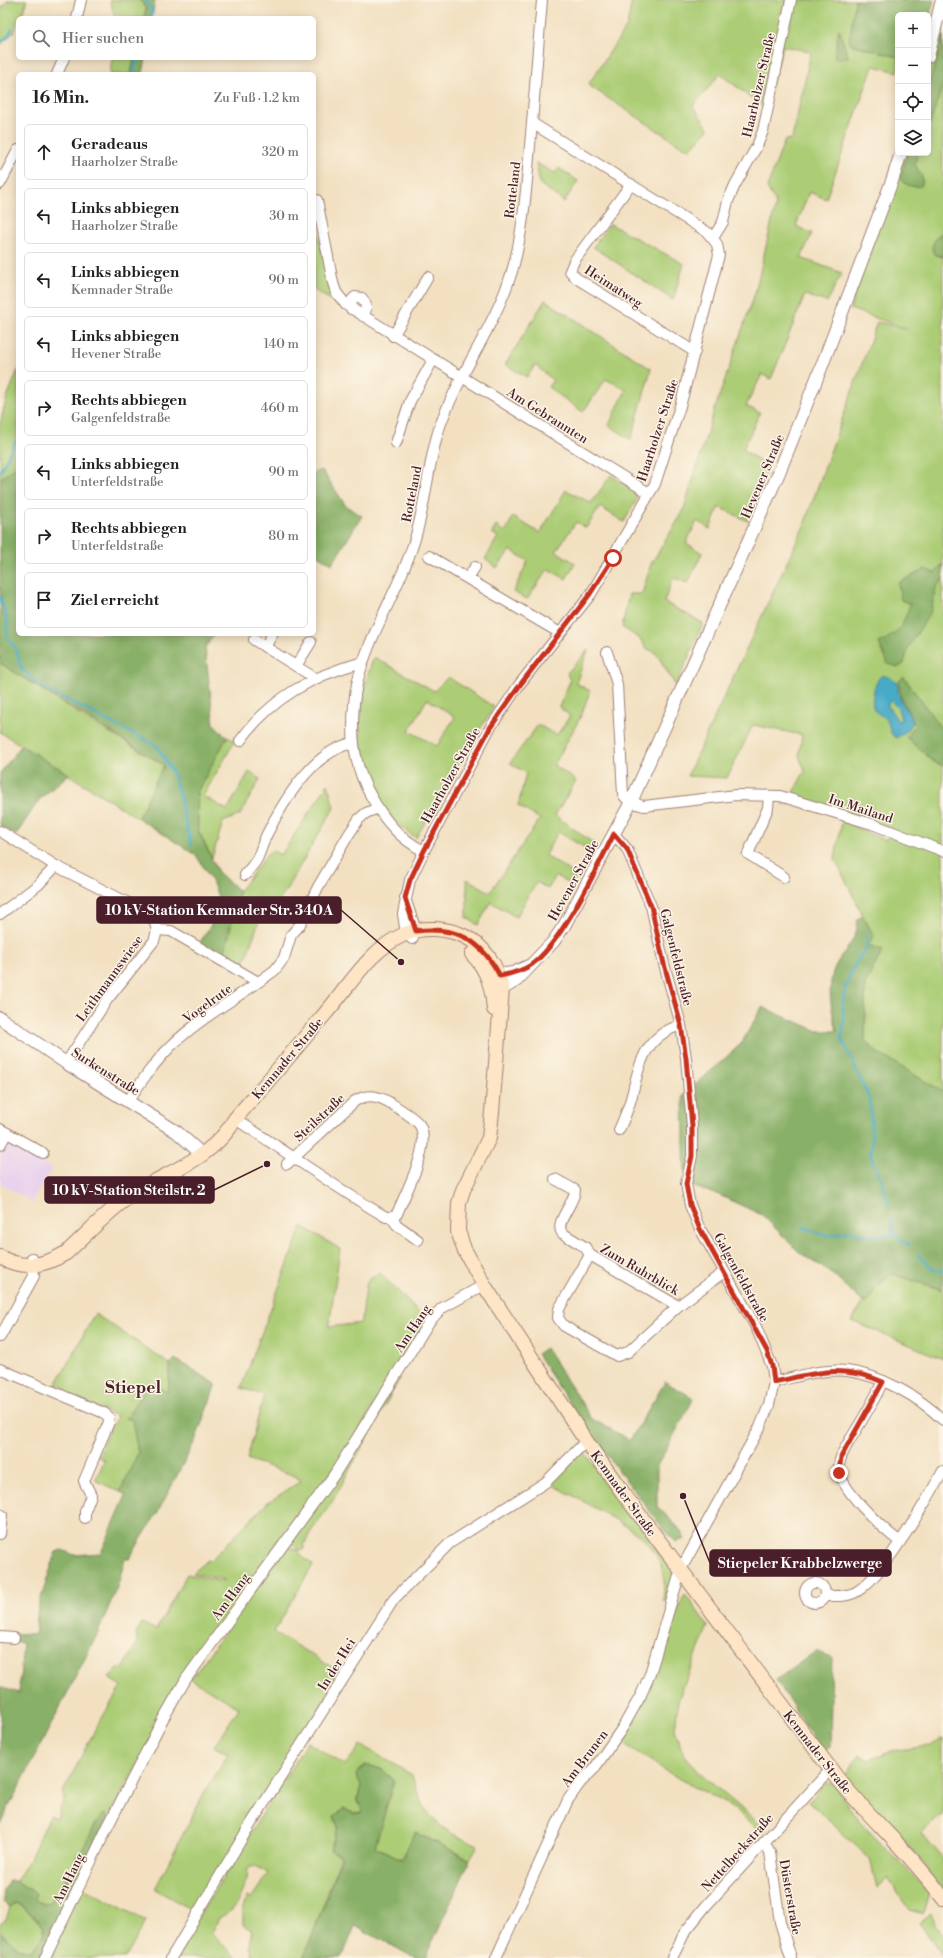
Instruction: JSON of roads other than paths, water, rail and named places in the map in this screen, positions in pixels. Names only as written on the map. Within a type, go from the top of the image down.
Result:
[{"type":"main road","name":"Kemnader Straße","points":[[0,1257],[17,1265],[51,1261],[66,1253],[112,1206],[180,1169],[198,1152],[222,1136],[338,997],[381,958],[402,944],[412,935],[430,938],[451,936],[478,959],[488,974],[497,983],[500,1026],[497,1033],[494,1090],[489,1138],[463,1190],[458,1211],[460,1238],[484,1285],[586,1441],[681,1569],[831,1769],[861,1806],[921,1869],[943,1898]]},
{"type":"main road","name":"Kemnader Straße","points":[[0,1252],[33,1262]]},
{"type":"street","points":[[77,16],[81,0]]},
{"type":"street","points":[[542,0],[532,123],[631,184],[714,238]]},
{"type":"street","name":"Haarholzer Straße","points":[[412,935],[405,898],[410,880],[490,728],[520,685],[590,594],[655,484],[695,352],[718,262],[719,250],[714,238],[723,222],[728,201],[735,185],[757,146],[763,131],[791,0]]},
{"type":"street","points":[[930,48],[942,0]]},
{"type":"street","points":[[58,72],[63,60]]},
{"type":"street","name":"Rotteland","points":[[424,851],[402,838],[389,825],[378,808],[362,777],[353,743],[353,705],[363,662],[413,545],[420,520],[432,456],[439,429],[462,377],[499,305],[517,254],[532,123]]},
{"type":"street","points":[[0,184],[16,154]]},
{"type":"street","name":"Hevener Straße","points":[[497,983],[517,980],[553,942],[564,926],[631,802],[784,461],[824,361],[900,156]]},
{"type":"street","name":"Heimatweg","points":[[631,184],[574,261],[570,270],[576,278],[695,352]]},
{"type":"street","name":"Am Gebrannten","points":[[317,200],[333,283],[336,292],[346,305],[393,336],[649,493]]},
{"type":"street","points":[[393,336],[428,277]]},
{"type":"street","points":[[351,309],[352,300],[355,297],[362,298],[366,304],[363,316]]},
{"type":"street","points":[[396,443],[410,401],[433,360]]},
{"type":"street","points":[[429,556],[560,633]]},
{"type":"street","points":[[468,578],[475,567]]},
{"type":"street","points":[[265,647],[271,636]]},
{"type":"street","points":[[254,640],[315,678]]},
{"type":"street","points":[[296,666],[311,642]]},
{"type":"street","points":[[607,652],[616,684],[623,794],[625,798],[631,802]]},
{"type":"street","points":[[240,741],[254,724],[280,699],[315,678],[337,669],[363,662]]},
{"type":"street","points":[[245,875],[257,859],[266,835],[300,781],[333,750],[342,745],[353,743]]},
{"type":"street","name":"Im Mailand","points":[[631,802],[644,806],[730,796],[780,796],[838,813],[943,851]]},
{"type":"street","points":[[769,796],[768,808],[748,854],[784,877]]},
{"type":"street","name":"Vogelrute","points":[[128,1101],[154,1064],[172,1045],[197,1024],[275,970],[284,958],[291,935],[299,926],[318,887],[349,834],[366,813],[378,808]]},
{"type":"street","name":"Leithmannswiese","points":[[0,831],[56,866],[146,912],[155,923],[157,930],[154,941],[107,1000],[66,1063]]},
{"type":"street","name":"Galgenfeldstraße","points":[[614,834],[627,849],[651,906],[664,964],[681,1025],[686,1058],[692,1126],[692,1156],[686,1184],[688,1196],[699,1227],[767,1351],[772,1366],[774,1382],[769,1405],[760,1427],[722,1498],[709,1516],[681,1569]]},
{"type":"street","points":[[0,914],[38,885],[56,866]]},
{"type":"street","points":[[157,930],[171,931],[258,982]]},
{"type":"street","name":"Surkenstraße","points":[[0,1018],[66,1063],[177,1132],[198,1152]]},
{"type":"street","name":"Galgenfeldstraße","points":[[619,1130],[628,1109],[637,1074],[645,1053],[660,1033],[681,1025]]},
{"type":"street","name":"Steilstraße","points":[[235,1119],[291,1160],[386,1217],[391,1217],[397,1214],[423,1146],[423,1133],[420,1126],[413,1118],[391,1104],[378,1096],[363,1096],[355,1101],[304,1150],[291,1160]]},
{"type":"street","points":[[0,1145],[4,1131],[43,1153]]},
{"type":"street","name":"Zum Ruhrblick","points":[[555,1179],[575,1190],[573,1199],[560,1223],[560,1230],[565,1235],[585,1247],[590,1255],[678,1306]]},
{"type":"street","name":"Steilstraße","points":[[391,1217],[397,1225],[418,1240]]},
{"type":"street","name":"Zum Ruhrblick","points":[[590,1255],[558,1314],[559,1321],[564,1326],[617,1356],[622,1355],[678,1306],[724,1272]]},
{"type":"street","points":[[0,1337],[34,1276],[33,1262]]},
{"type":"street","name":"Am Hang","points":[[45,1958],[109,1824],[163,1719],[186,1678],[334,1475],[429,1322],[442,1308],[484,1285]]},
{"type":"street","points":[[0,1369],[104,1413],[109,1417],[84,1481],[92,1495],[84,1512],[85,1518]]},
{"type":"street","points":[[774,1382],[819,1372],[846,1371],[868,1375],[906,1394],[934,1412],[943,1420]]},
{"type":"street","points":[[883,1382],[841,1457],[839,1467],[842,1480],[846,1486],[888,1533],[899,1541]]},
{"type":"street","name":"In der Hei","points":[[171,1958],[247,1830],[394,1599],[450,1543],[546,1482],[586,1441]]},
{"type":"street","points":[[826,1596],[846,1595],[855,1592],[866,1584],[899,1541],[925,1503],[943,1471]]},
{"type":"street","points":[[0,1514],[2,1515],[0,1534]]},
{"type":"street","name":"Am Brunen","points":[[496,1958],[568,1800],[580,1783],[594,1769],[642,1695],[650,1674],[681,1569]]},
{"type":"street","points":[[0,1637],[14,1638]]},
{"type":"street","name":"Nettelbeckstraße","points":[[672,1958],[690,1925],[831,1769]]},
{"type":"street","name":"Düsterstraße","points":[[764,1842],[770,1852],[780,1922],[791,1958]]},
{"type":"water","points":[[882,675],[891,678],[898,684],[900,699],[913,722],[908,730],[896,738],[891,733],[886,719],[875,711],[873,707],[875,686]],"holes":[[[891,701],[898,708],[901,720],[898,721],[888,706],[888,703]]]},
{"type":"waterway","points":[[146,1],[153,12],[151,16]]},
{"type":"waterway","points":[[0,43],[8,36],[12,29]]},
{"type":"waterway","points":[[134,72],[134,67],[137,60]]},
{"type":"waterway","points":[[0,472],[16,441]]},
{"type":"waterway","points":[[0,597],[7,619],[7,635],[9,640],[16,649],[21,668],[36,684],[157,746],[174,775],[191,844]]},
{"type":"waterway","points":[[866,935],[868,945],[851,973],[844,996],[844,1025],[841,1037],[870,1100],[872,1138],[871,1157],[884,1186],[888,1204]]},
{"type":"waterway","points":[[891,1219],[895,1235]]},
{"type":"waterway","points":[[801,1226],[826,1236],[850,1231],[864,1235],[895,1235]]},
{"type":"waterway","points":[[895,1235],[909,1245]]},
{"type":"waterway","points":[[918,1255],[930,1266],[939,1271],[943,1270]]},
{"type":"place","name":"10 kV-Station Kemnader Str. 340A","points":[[401,962]]},
{"type":"place","name":"10 kV-Station Steilstr. 2","points":[[267,1164]]},
{"type":"place","name":"Stiepeler Krabbelzwerge","points":[[683,1496]]},
{"type":"district","name":"Stiepel","points":[[133,1387]]}]
